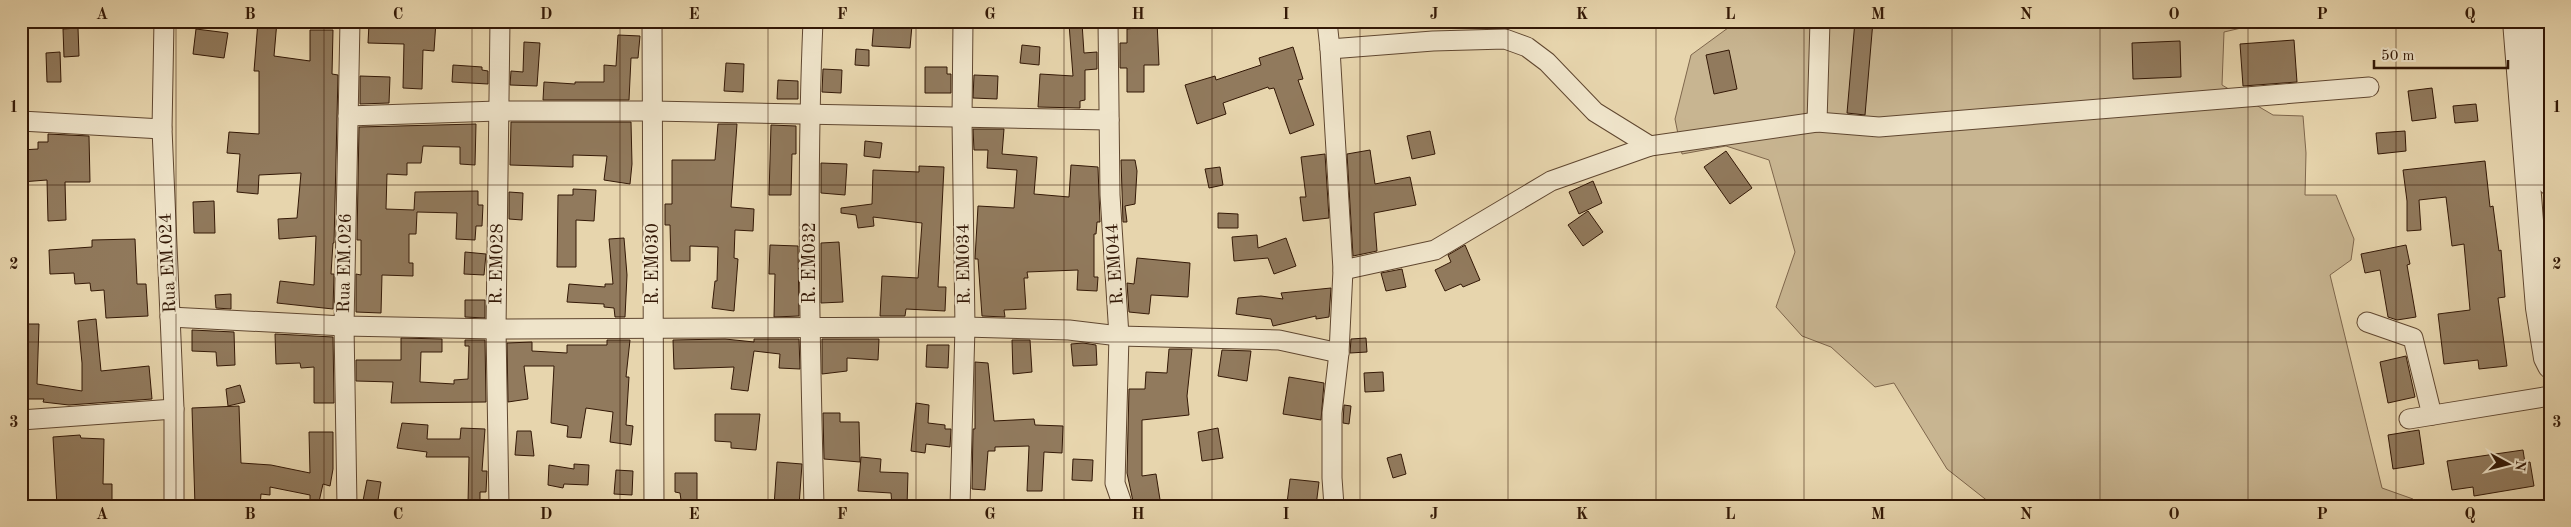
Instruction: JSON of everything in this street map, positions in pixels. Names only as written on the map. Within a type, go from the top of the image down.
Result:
[{"type":"street","name":"Rua EM.024","points":[[164,21],[162,129],[174,409],[174,506]]},
{"type":"street","name":"Rua EM.026","points":[[346,506],[344,326],[350,21]]},
{"type":"street","name":"R. EM028","points":[[499,506],[496,329],[500,21]]},
{"type":"street","name":"R. EM030","points":[[652,21],[654,506]]},
{"type":"street","name":"R. EM032","points":[[813,21],[809,113],[810,327],[814,506]]},
{"type":"street","name":"R. EM034","points":[[960,506],[964,328],[962,119],[964,21]]},
{"type":"street","name":"R. EM044","points":[[1108,21],[1110,195],[1119,336],[1115,483],[1123,506]]},
{"type":"street","points":[[1327,21],[1343,270],[1339,353],[1332,413],[1334,506]]},
{"type":"street","points":[[1817,122],[1820,21]]},
{"type":"street","points":[[2515,21],[2538,308],[2550,366]]},
{"type":"street","points":[[2535,21],[2550,183]]},
{"type":"street","points":[[1330,49],[1433,41],[1505,39],[1527,47],[1547,62],[1594,112],[1650,146]]},
{"type":"street","points":[[1343,270],[1435,250],[1551,181],[1650,146],[1817,122],[1879,127],[2369,87]]},
{"type":"street","points":[[348,116],[498,111],[652,111],[809,113],[962,119],[1109,120]]},
{"type":"street","points":[[21,121],[162,129]]},
{"type":"street","points":[[170,317],[344,326],[496,329],[810,327],[1069,330],[1119,336],[1279,340],[1339,353]]},
{"type":"street","points":[[2367,322],[2413,338],[2432,415]]},
{"type":"street","points":[[2409,418],[2550,396]]},
{"type":"street","points":[[21,420],[174,409]]},
{"type":"shaded area","points":[[1731,21],[2271,21],[2224,32],[2222,85],[2273,115],[2303,116],[2306,153],[2305,195],[2336,195],[2354,239],[2351,260],[2330,275],[2382,488],[2413,499],[2413,506],[1994,506],[1947,469],[1894,383],[1875,387],[1831,347],[1802,336],[1776,307],[1795,252],[1769,160],[1726,146],[1682,154],[1675,119],[1691,55],[1732,25]]},
{"type":"building","points":[[258,21],[277,21],[274,56],[310,61],[310,30],[333,30],[332,74],[338,75],[334,243],[331,274],[334,274],[333,309],[277,303],[280,281],[314,285],[316,236],[279,239],[278,219],[297,218],[301,173],[259,175],[258,194],[237,192],[240,154],[227,153],[229,132],[259,134],[259,71],[254,71]]},
{"type":"building","points":[[418,21],[436,21],[434,51],[423,50],[422,89],[403,88],[404,44],[368,43],[369,24],[418,26]]},
{"type":"building","points":[[874,21],[912,25],[910,48],[872,46]]},
{"type":"building","points":[[1136,21],[1157,21],[1159,65],[1144,65],[1144,92],[1127,92],[1127,68],[1120,68],[1120,43],[1127,43],[1127,29],[1136,28]]},
{"type":"building","points":[[1855,21],[1873,21],[1865,115],[1847,113]]},
{"type":"building","points":[[1082,23],[1084,53],[1097,52],[1097,69],[1085,70],[1085,100],[1080,101],[1080,108],[1038,107],[1040,74],[1073,76],[1069,24]]},
{"type":"building","points":[[78,28],[79,56],[64,57],[63,29]]},
{"type":"building","points":[[196,29],[228,33],[224,58],[193,54]]},
{"type":"building","points":[[618,35],[640,36],[638,58],[631,58],[629,100],[543,100],[544,82],[575,84],[575,82],[604,82],[604,65],[616,66]]},
{"type":"building","points":[[2294,40],[2297,82],[2243,86],[2240,44]]},
{"type":"building","points":[[2180,41],[2181,77],[2133,79],[2132,43]]},
{"type":"building","points":[[524,42],[540,43],[537,86],[510,85],[511,71],[523,72]]},
{"type":"building","points":[[1022,45],[1040,47],[1039,65],[1020,63]]},
{"type":"building","points":[[1293,47],[1303,79],[1298,80],[1314,125],[1290,134],[1274,88],[1269,89],[1268,87],[1223,103],[1226,114],[1197,124],[1185,85],[1215,76],[1216,80],[1261,65],[1259,58]]},
{"type":"building","points":[[856,49],[869,50],[869,66],[855,65]]},
{"type":"building","points":[[1729,50],[1737,89],[1714,94],[1706,55]]},
{"type":"building","points":[[60,52],[61,82],[47,82],[46,53]]},
{"type":"building","points":[[726,63],[744,64],[743,92],[724,91]]},
{"type":"building","points":[[453,65],[482,67],[482,70],[488,71],[488,84],[452,82]]},
{"type":"building","points":[[925,67],[947,67],[947,74],[951,74],[951,93],[925,93]]},
{"type":"building","points":[[823,69],[842,70],[841,93],[822,92]]},
{"type":"building","points":[[974,75],[998,76],[997,99],[973,98]]},
{"type":"building","points":[[360,76],[390,77],[389,103],[360,104]]},
{"type":"building","points":[[778,80],[798,81],[798,99],[777,99]]},
{"type":"building","points":[[2432,88],[2436,118],[2412,121],[2408,91]]},
{"type":"building","points":[[2476,104],[2478,121],[2455,123],[2453,106]]},
{"type":"building","points":[[511,122],[631,122],[632,164],[630,184],[604,180],[607,156],[573,155],[573,167],[510,165]]},
{"type":"building","points":[[476,124],[475,165],[460,164],[460,147],[423,146],[421,163],[407,163],[407,175],[387,174],[386,209],[414,210],[415,192],[478,191],[478,205],[483,205],[482,226],[476,226],[475,240],[456,239],[457,213],[417,212],[416,234],[409,234],[409,263],[413,263],[413,276],[382,275],[381,313],[356,312],[356,274],[361,275],[361,240],[357,240],[359,127]]},
{"type":"building","points":[[718,124],[737,124],[731,207],[754,209],[753,231],[735,230],[734,258],[738,259],[734,311],[712,308],[715,281],[717,281],[718,247],[690,246],[690,261],[671,261],[670,225],[665,225],[665,204],[672,204],[672,160],[715,160]]},
{"type":"building","points":[[771,125],[796,126],[796,154],[792,154],[791,195],[769,195]]},
{"type":"building","points":[[973,129],[1004,129],[1002,154],[1037,157],[1034,194],[1069,197],[1071,165],[1098,167],[1100,222],[1097,222],[1096,234],[1094,234],[1094,277],[1098,277],[1097,291],[1077,290],[1078,270],[1027,272],[1028,278],[1024,278],[1026,309],[1004,310],[1005,317],[982,316],[978,259],[975,259],[978,206],[1014,208],[1017,170],[987,168],[988,150],[974,150]]},
{"type":"building","points":[[1430,131],[1435,154],[1412,159],[1407,136]]},
{"type":"building","points":[[2405,131],[2406,151],[2378,154],[2376,133]]},
{"type":"building","points":[[48,134],[89,136],[90,182],[65,182],[66,220],[48,221],[47,180],[21,182],[21,150],[38,149],[38,142],[48,142]]},
{"type":"building","points":[[865,141],[882,143],[880,158],[864,156]]},
{"type":"building","points":[[1370,150],[1375,184],[1410,177],[1416,205],[1374,213],[1377,251],[1353,256],[1347,154]]},
{"type":"building","points":[[1726,151],[1752,188],[1730,204],[1704,167]]},
{"type":"building","points":[[1325,154],[1329,218],[1303,221],[1300,197],[1306,197],[1301,157]]},
{"type":"building","points":[[1121,160],[1135,160],[1137,171],[1135,204],[1125,206],[1127,222],[1123,222]]},
{"type":"building","points":[[2485,161],[2490,207],[2493,206],[2499,251],[2501,250],[2505,297],[2498,298],[2507,366],[2479,369],[2478,360],[2444,364],[2438,314],[2470,310],[2464,244],[2452,246],[2446,197],[2419,200],[2421,230],[2407,231],[2407,201],[2403,170]]},
{"type":"building","points":[[821,163],[847,164],[845,195],[821,193]]},
{"type":"building","points":[[919,166],[944,167],[938,287],[946,287],[945,311],[906,309],[905,316],[880,316],[882,276],[918,278],[922,223],[873,217],[874,226],[858,228],[856,215],[841,213],[841,208],[872,204],[873,170],[919,172]]},
{"type":"building","points":[[1220,167],[1223,185],[1209,188],[1205,169]]},
{"type":"building","points":[[1593,181],[1602,203],[1579,214],[1569,192]]},
{"type":"building","points":[[573,189],[596,190],[594,221],[576,220],[576,267],[557,267],[558,195],[573,195]]},
{"type":"building","points":[[509,192],[523,193],[522,220],[509,219]]},
{"type":"building","points":[[214,201],[215,233],[194,233],[193,202]]},
{"type":"building","points":[[1588,211],[1603,232],[1583,246],[1568,225]]},
{"type":"building","points":[[1218,213],[1238,214],[1238,228],[1218,228]]},
{"type":"building","points":[[1257,235],[1258,248],[1286,238],[1296,266],[1274,274],[1268,258],[1234,261],[1232,237]]},
{"type":"building","points":[[624,238],[627,275],[625,317],[615,317],[614,308],[604,307],[604,304],[567,302],[569,284],[605,287],[605,284],[613,284],[609,239]]},
{"type":"building","points":[[135,239],[137,284],[146,284],[148,316],[106,318],[104,290],[91,291],[90,283],[75,284],[74,273],[50,274],[49,250],[92,247],[92,240]]},
{"type":"building","points":[[839,242],[843,302],[821,303],[821,243]]},
{"type":"building","points":[[770,245],[798,246],[799,316],[774,317],[775,274],[769,274]]},
{"type":"building","points":[[1465,245],[1480,280],[1463,287],[1461,284],[1445,291],[1435,270],[1451,262],[1448,255]]},
{"type":"building","points":[[2406,245],[2410,264],[2407,265],[2416,317],[2397,320],[2388,317],[2380,270],[2365,273],[2361,254]]},
{"type":"building","points":[[465,252],[486,254],[484,275],[464,274]]},
{"type":"building","points":[[1137,258],[1190,263],[1188,297],[1151,295],[1149,314],[1129,312],[1127,283],[1134,284]]},
{"type":"building","points":[[1402,269],[1406,287],[1386,291],[1381,273]]},
{"type":"building","points":[[1331,288],[1329,317],[1316,319],[1316,316],[1273,326],[1271,319],[1236,314],[1238,298],[1261,296],[1283,299],[1281,293]]},
{"type":"building","points":[[231,294],[231,309],[216,308],[215,295]]},
{"type":"building","points":[[465,300],[485,300],[485,318],[465,317]]},
{"type":"building","points":[[96,319],[101,371],[149,366],[152,399],[69,405],[43,402],[44,399],[21,399],[23,324],[39,324],[37,384],[82,391],[82,363],[78,321]]},
{"type":"building","points":[[192,330],[234,332],[235,365],[217,366],[216,352],[192,351]]},
{"type":"building","points":[[275,334],[333,337],[334,403],[314,403],[314,367],[301,368],[300,363],[276,364]]},
{"type":"building","points":[[401,338],[442,339],[442,352],[421,352],[420,382],[454,384],[454,380],[468,379],[469,346],[465,346],[465,340],[485,340],[486,402],[391,403],[393,382],[356,381],[356,360],[401,360]]},
{"type":"building","points":[[1366,338],[1367,352],[1350,353],[1351,339]]},
{"type":"building","points":[[725,339],[754,342],[754,339],[799,339],[800,369],[779,368],[780,354],[754,351],[748,391],[731,389],[734,367],[674,369],[673,340]]},
{"type":"building","points":[[822,339],[879,339],[878,360],[847,358],[847,371],[822,374]]},
{"type":"building","points":[[607,340],[630,340],[626,377],[629,377],[626,425],[633,426],[631,445],[610,442],[613,412],[586,408],[581,438],[567,437],[568,426],[551,423],[554,366],[524,366],[528,399],[508,402],[507,343],[532,342],[532,351],[567,353],[567,345],[607,345]]},
{"type":"building","points":[[1012,340],[1030,340],[1032,372],[1013,374]]},
{"type":"building","points":[[1071,344],[1096,345],[1097,365],[1073,366]]},
{"type":"building","points":[[927,345],[949,345],[948,368],[926,367]]},
{"type":"building","points":[[1169,349],[1192,349],[1187,396],[1189,415],[1142,420],[1142,476],[1156,474],[1161,506],[1134,506],[1127,473],[1129,389],[1145,389],[1146,372],[1167,373]]},
{"type":"building","points":[[1222,350],[1251,351],[1247,381],[1218,376]]},
{"type":"building","points":[[2406,356],[2415,397],[2388,403],[2380,362]]},
{"type":"building","points":[[975,362],[988,363],[994,421],[1034,419],[1035,425],[1063,426],[1062,453],[1044,452],[1042,491],[1027,491],[1029,446],[995,447],[995,451],[988,451],[985,490],[972,489],[973,429],[975,429]]},
{"type":"building","points":[[1383,372],[1384,391],[1365,392],[1364,373]]},
{"type":"building","points":[[1289,377],[1324,383],[1321,420],[1283,414]]},
{"type":"building","points":[[240,385],[245,402],[228,406],[226,389]]},
{"type":"building","points":[[916,403],[929,405],[928,423],[945,425],[945,429],[951,429],[950,447],[926,444],[925,453],[911,451]]},
{"type":"building","points":[[1344,405],[1351,406],[1349,424],[1343,423]]},
{"type":"building","points":[[239,406],[241,463],[271,465],[310,473],[309,432],[333,432],[333,469],[330,486],[323,484],[318,506],[310,506],[310,495],[270,487],[270,495],[261,494],[260,506],[195,506],[192,408]]},
{"type":"building","points":[[823,413],[840,413],[840,422],[859,422],[860,462],[824,459]]},
{"type":"building","points":[[715,414],[760,414],[756,450],[731,448],[731,442],[715,441]]},
{"type":"building","points":[[402,423],[428,425],[427,439],[460,439],[461,428],[485,429],[482,471],[487,471],[486,492],[480,492],[480,504],[468,503],[469,457],[426,457],[427,452],[397,448]]},
{"type":"building","points":[[1218,428],[1223,458],[1202,461],[1198,432]]},
{"type":"building","points":[[2419,430],[2424,464],[2393,469],[2388,435]]},
{"type":"building","points":[[517,431],[531,431],[534,456],[515,455]]},
{"type":"building","points":[[80,435],[81,438],[104,439],[103,484],[112,484],[112,506],[57,506],[53,437]]},
{"type":"building","points":[[2523,450],[2525,463],[2530,462],[2534,486],[2474,496],[2473,487],[2452,490],[2447,461]]},
{"type":"building","points":[[1401,454],[1406,474],[1393,478],[1387,458]]},
{"type":"building","points":[[861,457],[881,459],[880,472],[908,473],[907,506],[892,506],[891,493],[858,491]]},
{"type":"building","points":[[1073,459],[1093,460],[1092,481],[1072,480]]},
{"type":"building","points":[[777,462],[802,464],[799,506],[774,506]]},
{"type":"building","points":[[574,464],[589,465],[588,485],[564,484],[563,488],[548,485],[549,465],[574,469]]},
{"type":"building","points":[[616,470],[633,471],[632,495],[614,494]]},
{"type":"building","points":[[675,473],[697,473],[697,501],[681,500],[680,493],[675,492]]},
{"type":"building","points":[[1290,479],[1319,482],[1316,506],[1287,503]]},
{"type":"building","points":[[367,480],[381,482],[377,506],[362,506]]}]
